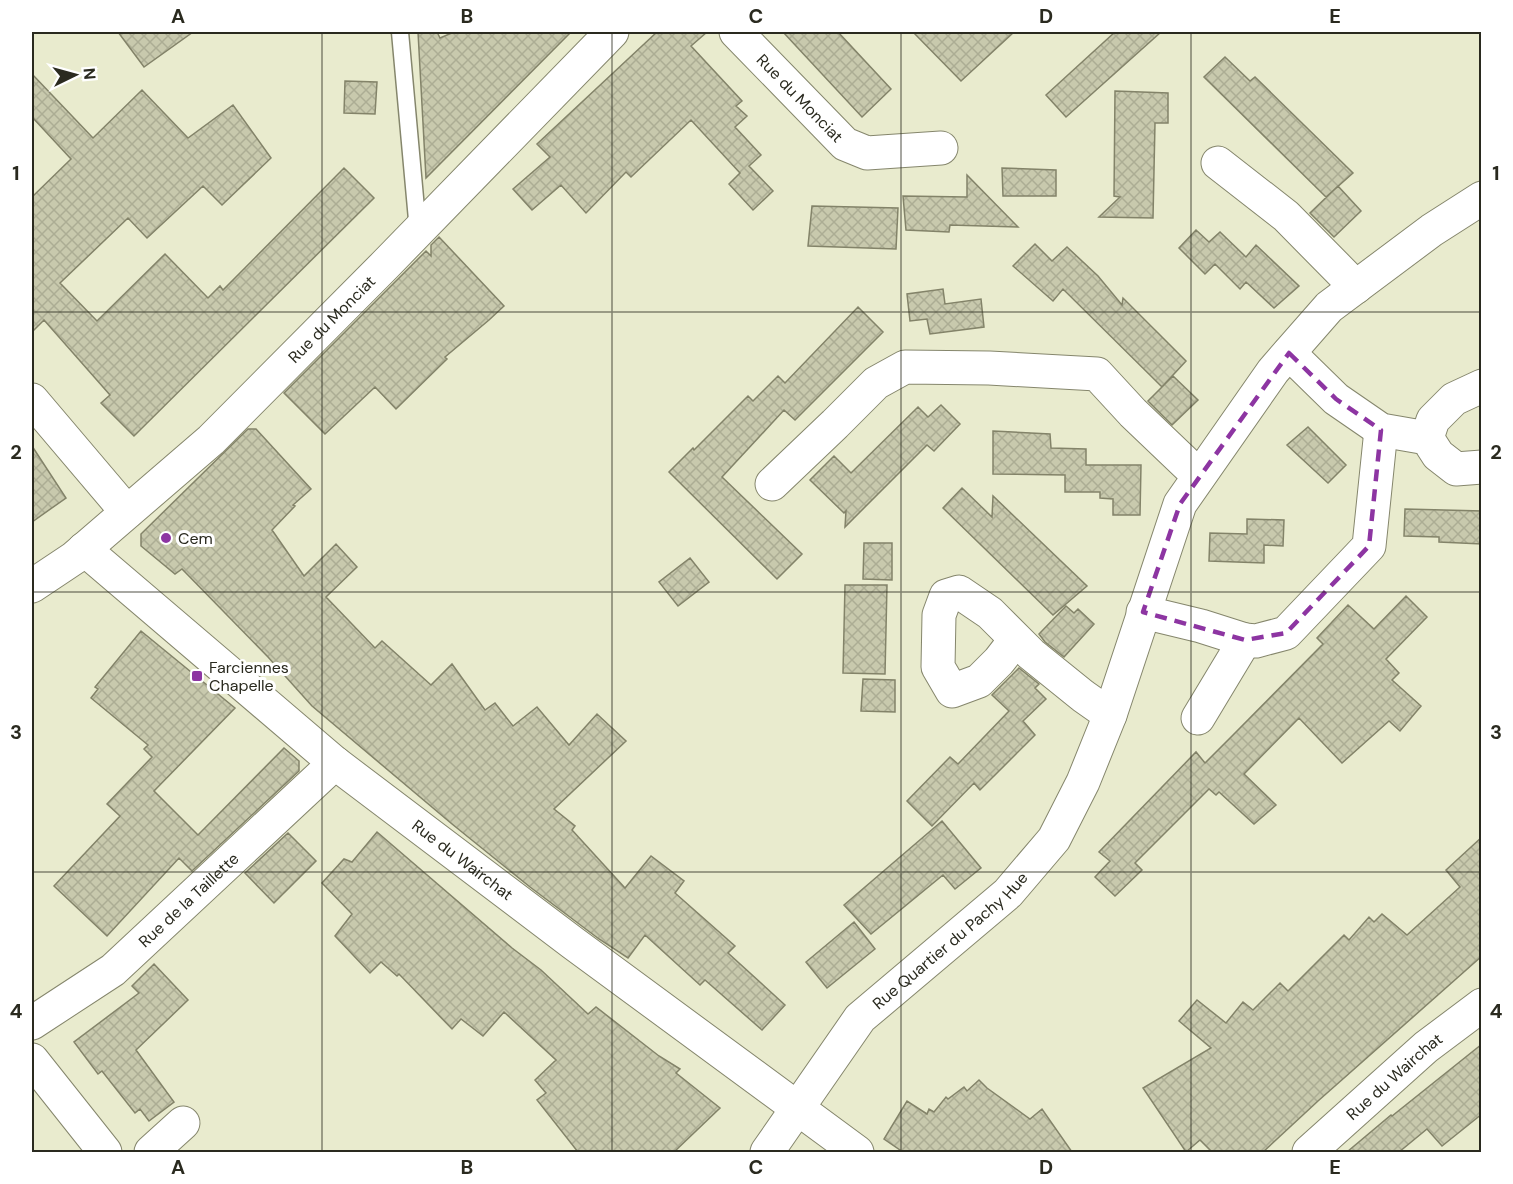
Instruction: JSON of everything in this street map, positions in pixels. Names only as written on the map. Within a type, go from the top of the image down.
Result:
[{"type":"street","name":"Rue du Monciat","points":[[32,586],[84,549],[211,440],[612,32]]},
{"type":"street","name":"Rue du Monciat","points":[[736,32],[845,144],[867,153],[941,148]]},
{"type":"street","points":[[1218,164],[1286,216],[1356,287]]},
{"type":"street","name":"Rue Quartier du Pachy Hue","points":[[767,1152],[829,1059],[860,1018],[1008,893],[1054,839],[1083,782],[1110,715],[1180,504],[1272,371],[1329,307],[1432,230],[1482,198]]},
{"type":"street","points":[[1289,353],[1336,399],[1381,430],[1427,438],[1438,455],[1456,469],[1482,467]]},
{"type":"street","points":[[772,484],[876,383],[905,367],[989,368],[1097,374],[1133,413],[1199,476]]},
{"type":"street","points":[[1427,438],[1433,420],[1454,399],[1482,386]]},
{"type":"street","points":[[32,400],[127,512]]},
{"type":"street","points":[[1143,612],[1201,626],[1245,640],[1256,641],[1286,633],[1369,546],[1381,430]]},
{"type":"street","name":"Rue du Wairchat","points":[[84,549],[335,763],[573,943],[857,1152]]},
{"type":"street","points":[[1016,639],[1031,654],[1110,715]]},
{"type":"street","points":[[1198,717],[1245,640]]},
{"type":"street","name":"Rue de la Taillette","points":[[32,1023],[113,970],[335,763]]},
{"type":"street","name":"Rue du Wairchat","points":[[1309,1152],[1426,1047],[1482,1005]]},
{"type":"street","points":[[32,1060],[105,1152]]},
{"type":"street","points":[[151,1152],[183,1124]]},
{"type":"lane","points":[[400,32],[418,231]]},
{"type":"highlighted area","points":[[1289,353],[1336,399],[1381,430],[1369,546],[1286,633],[1245,640],[1143,612],[1180,504]]},
{"type":"building","points":[[118,32],[193,32],[144,67]]},
{"type":"building","points":[[418,32],[437,32],[440,38],[454,32],[571,32],[426,178]]},
{"type":"building","points":[[657,32],[707,32],[691,46],[742,101],[736,106],[747,116],[735,127],[761,155],[749,166],[773,191],[753,210],[729,184],[740,173],[691,120],[631,177],[626,172],[586,213],[561,185],[532,210],[513,189],[550,157],[537,144]]},
{"type":"building","points":[[783,32],[838,32],[891,89],[862,117]]},
{"type":"building","points":[[913,32],[1014,32],[961,81]]},
{"type":"building","points":[[1115,32],[1161,32],[1066,117],[1046,95]]},
{"type":"building","points":[[1225,57],[1250,81],[1255,77],[1353,173],[1326,197],[1204,77]]},
{"type":"building","points":[[32,74],[93,138],[142,90],[188,138],[233,105],[271,158],[222,205],[203,186],[147,238],[128,218],[60,283],[97,321],[165,254],[208,298],[220,286],[223,290],[344,168],[374,198],[134,436],[101,403],[110,395],[44,320],[32,332],[32,197],[71,159],[32,117]]},
{"type":"building","points":[[345,81],[377,82],[375,114],[344,113]]},
{"type":"building","points":[[1115,91],[1168,93],[1168,123],[1155,123],[1153,218],[1099,217],[1120,197],[1114,196]]},
{"type":"building","points":[[1002,168],[1056,170],[1056,196],[1003,196]]},
{"type":"building","points":[[967,175],[1018,227],[950,225],[949,232],[906,230],[903,196],[967,197]]},
{"type":"building","points":[[1338,186],[1361,211],[1334,237],[1310,213]]},
{"type":"building","points":[[812,206],[898,208],[896,249],[808,246]]},
{"type":"building","points":[[1196,230],[1209,242],[1220,232],[1246,257],[1256,245],[1299,286],[1274,308],[1246,282],[1240,289],[1215,264],[1205,274],[1179,248]]},
{"type":"building","points":[[439,237],[504,306],[445,357],[447,359],[396,409],[375,387],[325,434],[284,393],[426,251],[431,256],[431,245]]},
{"type":"building","points":[[1035,244],[1052,261],[1067,247],[1098,276],[1122,305],[1123,298],[1186,361],[1162,387],[1063,289],[1053,301],[1013,266]]},
{"type":"building","points":[[943,289],[945,304],[981,299],[984,327],[930,334],[927,319],[910,321],[907,294]]},
{"type":"building","points":[[858,307],[883,332],[795,420],[784,410],[722,477],[802,554],[777,579],[669,472],[748,396],[753,401],[778,376],[785,383]]},
{"type":"building","points":[[1173,376],[1198,400],[1172,425],[1148,401]]},
{"type":"building","points":[[941,405],[960,424],[934,451],[927,445],[845,527],[846,511],[844,513],[810,480],[834,456],[851,473],[918,407],[928,417]]},
{"type":"building","points":[[1308,427],[1346,465],[1328,483],[1287,445]]},
{"type":"building","points":[[248,429],[256,429],[311,489],[293,505],[295,506],[272,530],[304,576],[336,544],[357,567],[326,597],[375,648],[382,641],[431,685],[452,664],[485,710],[495,703],[513,726],[537,707],[569,745],[597,714],[626,741],[554,809],[575,826],[572,830],[625,888],[651,856],[684,881],[675,893],[735,946],[728,953],[785,1005],[762,1030],[705,980],[700,985],[645,935],[628,958],[530,887],[312,706],[268,657],[182,569],[175,574],[141,546],[141,534]]},
{"type":"building","points":[[993,431],[1050,434],[1051,448],[1086,449],[1086,465],[1141,465],[1140,515],[1113,515],[1113,499],[1100,498],[1100,492],[1065,492],[1065,475],[993,474]]},
{"type":"building","points":[[32,446],[66,498],[32,522]]},
{"type":"building","points":[[962,488],[992,517],[993,496],[1087,586],[1053,615],[943,508]]},
{"type":"building","points":[[1405,509],[1482,511],[1482,544],[1439,542],[1439,537],[1404,536]]},
{"type":"building","points":[[1247,519],[1284,520],[1283,546],[1264,545],[1264,563],[1209,561],[1210,533],[1247,534]]},
{"type":"building","points":[[864,543],[892,543],[892,580],[863,579]]},
{"type":"building","points":[[690,558],[709,582],[678,606],[659,582]]},
{"type":"building","points":[[845,585],[887,585],[885,674],[843,673]]},
{"type":"building","points":[[1406,596],[1427,617],[1386,659],[1399,673],[1392,680],[1421,706],[1400,731],[1389,721],[1342,763],[1299,718],[1244,774],[1276,805],[1254,824],[1219,792],[1216,795],[1209,789],[1135,863],[1142,870],[1115,896],[1095,877],[1110,861],[1099,852],[1196,752],[1205,763],[1323,644],[1317,638],[1348,605],[1374,629]]},
{"type":"building","points":[[1066,606],[1074,613],[1078,609],[1094,624],[1064,657],[1045,642],[1039,634]]},
{"type":"building","points":[[141,631],[235,708],[154,791],[198,835],[284,748],[299,761],[299,771],[192,871],[179,858],[107,936],[54,886],[120,816],[107,804],[152,757],[144,749],[148,745],[91,698],[98,689],[95,687]]},
{"type":"building","points":[[1019,668],[1039,684],[1035,688],[1046,699],[1023,721],[1035,735],[980,790],[974,783],[932,826],[907,801],[950,757],[958,764],[1009,711],[992,695]]},
{"type":"building","points":[[863,679],[895,680],[895,712],[861,711]]},
{"type":"building","points":[[942,821],[981,868],[955,889],[943,875],[871,934],[844,905]]},
{"type":"building","points":[[377,832],[512,948],[541,970],[588,1014],[596,1007],[659,1056],[680,1069],[676,1073],[720,1108],[674,1152],[578,1152],[537,1100],[546,1093],[535,1080],[556,1060],[504,1012],[483,1036],[461,1019],[452,1029],[399,974],[397,976],[381,962],[370,973],[335,936],[352,914],[322,883],[344,859],[352,862]]},
{"type":"building","points":[[288,833],[316,861],[274,903],[245,873]]},
{"type":"building","points":[[1482,837],[1482,956],[1263,1152],[1212,1152],[1200,1140],[1186,1152],[1143,1088],[1211,1048],[1179,1021],[1197,1000],[1226,1023],[1243,1002],[1253,1010],[1280,983],[1288,991],[1344,935],[1349,940],[1369,917],[1374,922],[1382,914],[1407,935],[1460,887],[1446,870]]},
{"type":"building","points":[[854,922],[875,949],[827,988],[806,962]]},
{"type":"building","points":[[154,964],[188,1000],[136,1050],[174,1102],[149,1121],[140,1109],[135,1113],[102,1071],[98,1074],[74,1042],[139,993],[132,986]]},
{"type":"building","points":[[1482,1044],[1482,1114],[1442,1146],[1427,1129],[1399,1152],[1347,1152],[1391,1115]]},
{"type":"building","points":[[979,1080],[1030,1119],[1042,1109],[1072,1152],[903,1152],[884,1139],[907,1101],[927,1114],[929,1109],[934,1112],[946,1097],[948,1099],[964,1087],[967,1091]]},
{"type":"place","name":"Cem","points":[[166,538]]},
{"type":"place","name":"Farciennes Chapelle","points":[[197,676]]}]
